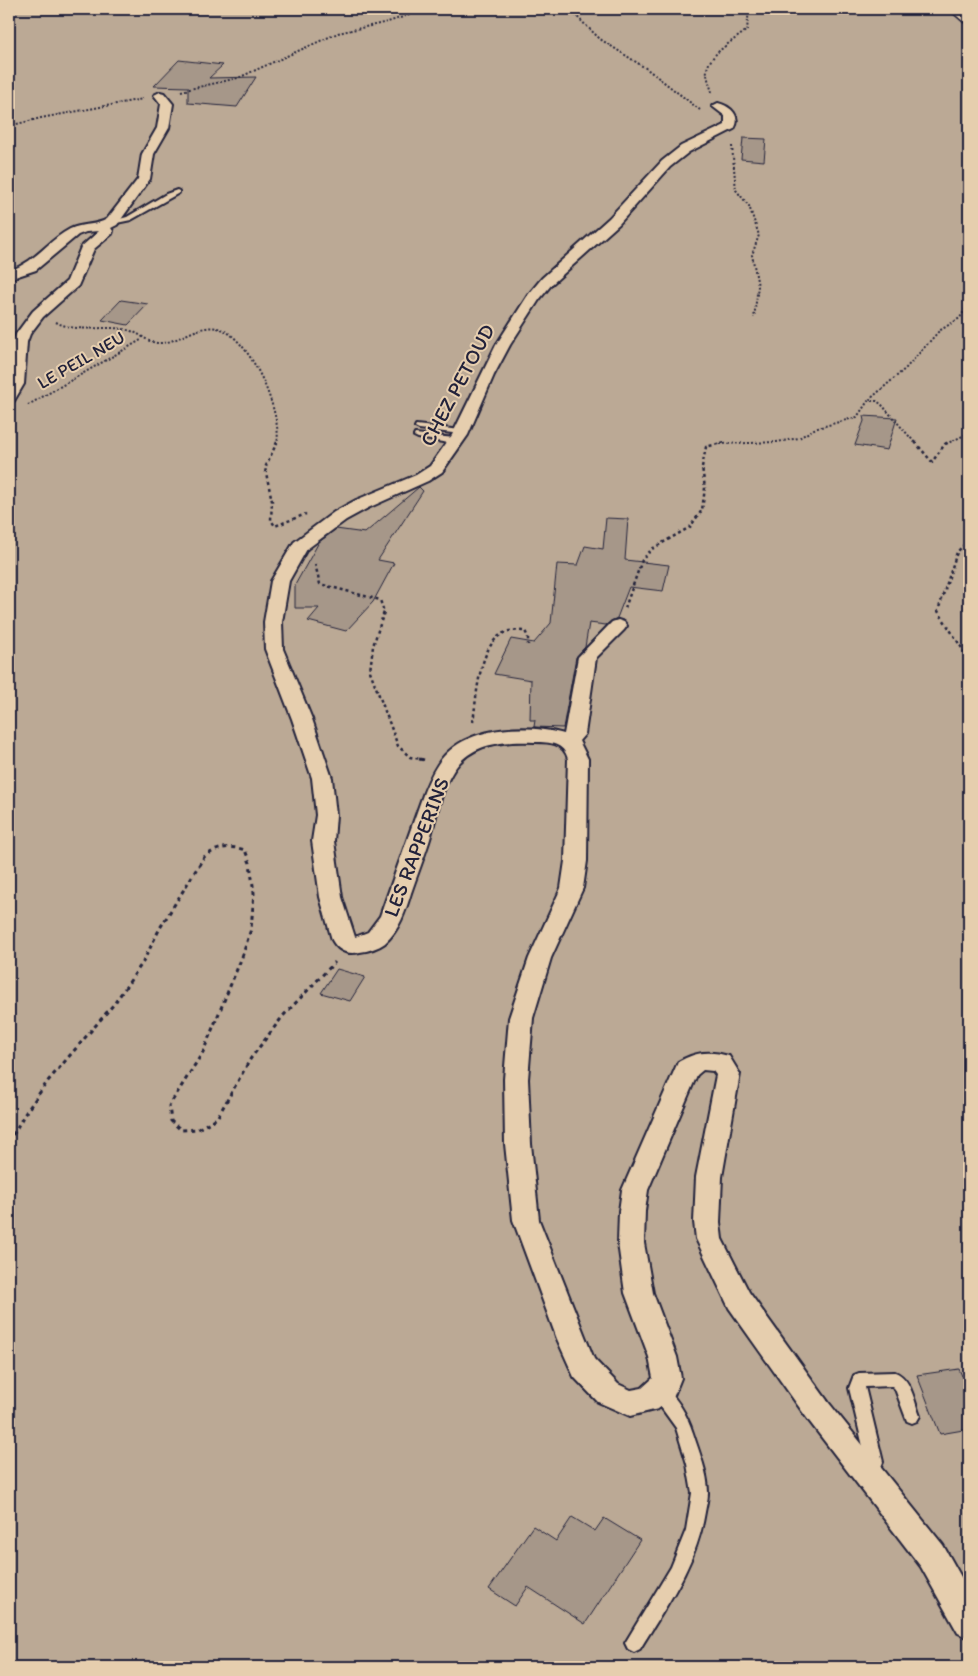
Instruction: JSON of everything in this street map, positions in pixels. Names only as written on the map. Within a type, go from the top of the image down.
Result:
[{"type":"street","points":[[955,9],[969,20]]},
{"type":"street","points":[[9,398],[16,384],[20,342],[23,334],[46,308],[73,283],[88,247],[107,231],[107,224],[144,179],[150,150],[166,119],[167,104],[160,95]]},
{"type":"street","points":[[718,106],[731,116],[732,123],[730,127],[723,131]]},
{"type":"street","name":"CHEZ PETOUD","points":[[351,946],[343,940],[331,897],[323,841],[326,815],[322,778],[302,719],[276,655],[273,622],[280,581],[294,554],[311,537],[346,512],[422,478],[441,464],[458,437],[487,375],[533,298],[555,272],[614,221],[666,164],[684,149],[723,131]]},
{"type":"street","points":[[9,274],[35,264],[75,230],[88,226],[107,224]]},
{"type":"street","points":[[618,626],[588,656],[575,734],[567,742],[576,750],[578,759],[574,876],[569,897],[540,958],[521,1018],[516,1079],[518,1144],[526,1220],[571,1339],[584,1368],[608,1393],[630,1403],[648,1400],[664,1388],[667,1378],[663,1357],[639,1293],[631,1243],[635,1190],[687,1069],[700,1062],[715,1060],[724,1066],[728,1074],[709,1177],[707,1222],[709,1239],[739,1300],[819,1412],[932,1556],[969,1622]]},
{"type":"street","name":"LES RAPPERINS","points":[[351,946],[365,944],[378,936],[394,911],[429,807],[454,757],[474,744],[493,739],[528,736],[551,737],[567,742]]},
{"type":"lane","points":[[107,224],[131,219],[159,199],[177,192]]},
{"type":"lane","points":[[418,431],[458,437]]},
{"type":"lane","points":[[865,1470],[875,1462],[857,1388],[859,1380],[895,1379],[901,1385],[912,1416]]},
{"type":"lane","points":[[634,1643],[678,1572],[694,1530],[700,1493],[695,1464],[683,1425],[667,1401],[658,1392]]},
{"type":"path","points":[[9,126],[238,78],[338,33],[388,22],[427,9]]},
{"type":"path","points":[[569,9],[600,39],[647,69],[700,110],[706,125],[732,136],[733,174],[736,190],[749,206],[760,235],[752,255],[758,286],[754,318]]},
{"type":"path","points":[[718,106],[707,68],[734,38],[747,30],[749,9]]},
{"type":"path","points":[[618,626],[642,560],[652,549],[690,527],[702,510],[705,488],[702,467],[706,447],[727,442],[777,442],[799,438],[814,429],[857,417],[868,401],[888,386],[927,346],[938,331],[955,323],[965,314],[969,303]]},
{"type":"path","points":[[46,308],[53,320],[67,329],[110,328],[133,332],[141,340],[156,343],[172,341],[215,327],[224,330],[254,362],[265,382],[275,408],[278,433],[276,449],[265,465],[265,475],[273,502],[270,511],[271,522],[275,526],[306,514],[312,526],[311,537],[320,584],[334,585],[380,600],[384,612],[373,646],[370,671],[398,746],[410,757],[448,766]]},
{"type":"path","name":"LE PEIL NEU","points":[[22,409],[141,340]]},
{"type":"path","points":[[868,401],[877,401],[882,405],[932,462],[945,444],[969,433]]},
{"type":"path","points":[[969,540],[957,552],[938,611],[969,659]]},
{"type":"path","points":[[474,744],[470,737],[480,667],[493,640],[507,630],[525,631],[528,637],[528,645]]},
{"type":"path","points":[[9,1142],[24,1115],[48,1081],[114,1004],[143,962],[160,928],[204,857],[213,849],[234,846],[245,850],[250,863],[254,893],[251,929],[239,965],[203,1052],[169,1106],[171,1121],[181,1130],[198,1129],[217,1118],[251,1058],[283,1016],[351,946]]},
{"type":"shaded area","points":[[9,9],[969,9],[969,1667],[9,1667]]},
{"type":"building","points":[[179,60],[223,65],[209,78],[256,77],[237,107],[188,103],[188,87],[154,86]]},
{"type":"building","points":[[743,138],[766,139],[764,161],[741,159]]},
{"type":"building","points":[[121,300],[148,304],[128,325],[102,320]]},
{"type":"building","points":[[863,416],[897,418],[887,450],[855,445],[864,421]]},
{"type":"building","points":[[419,487],[423,491],[378,560],[394,563],[373,602],[346,631],[308,621],[319,608],[295,608],[295,585],[319,542],[336,529],[365,533]]},
{"type":"building","points":[[606,518],[628,519],[625,560],[669,565],[663,591],[629,587],[617,618],[606,625],[589,623],[585,647],[576,657],[563,728],[534,727],[535,720],[530,720],[531,680],[494,674],[511,639],[534,643],[551,623],[557,564],[578,565],[585,546],[603,549]]},
{"type":"building","points":[[337,969],[365,977],[350,1001],[321,993]]},
{"type":"building","points":[[959,1369],[962,1376],[969,1375],[969,1429],[940,1434],[917,1375]]},
{"type":"building","points":[[572,1517],[595,1531],[604,1518],[640,1540],[585,1624],[528,1587],[515,1606],[489,1589],[533,1526],[556,1541]]}]
